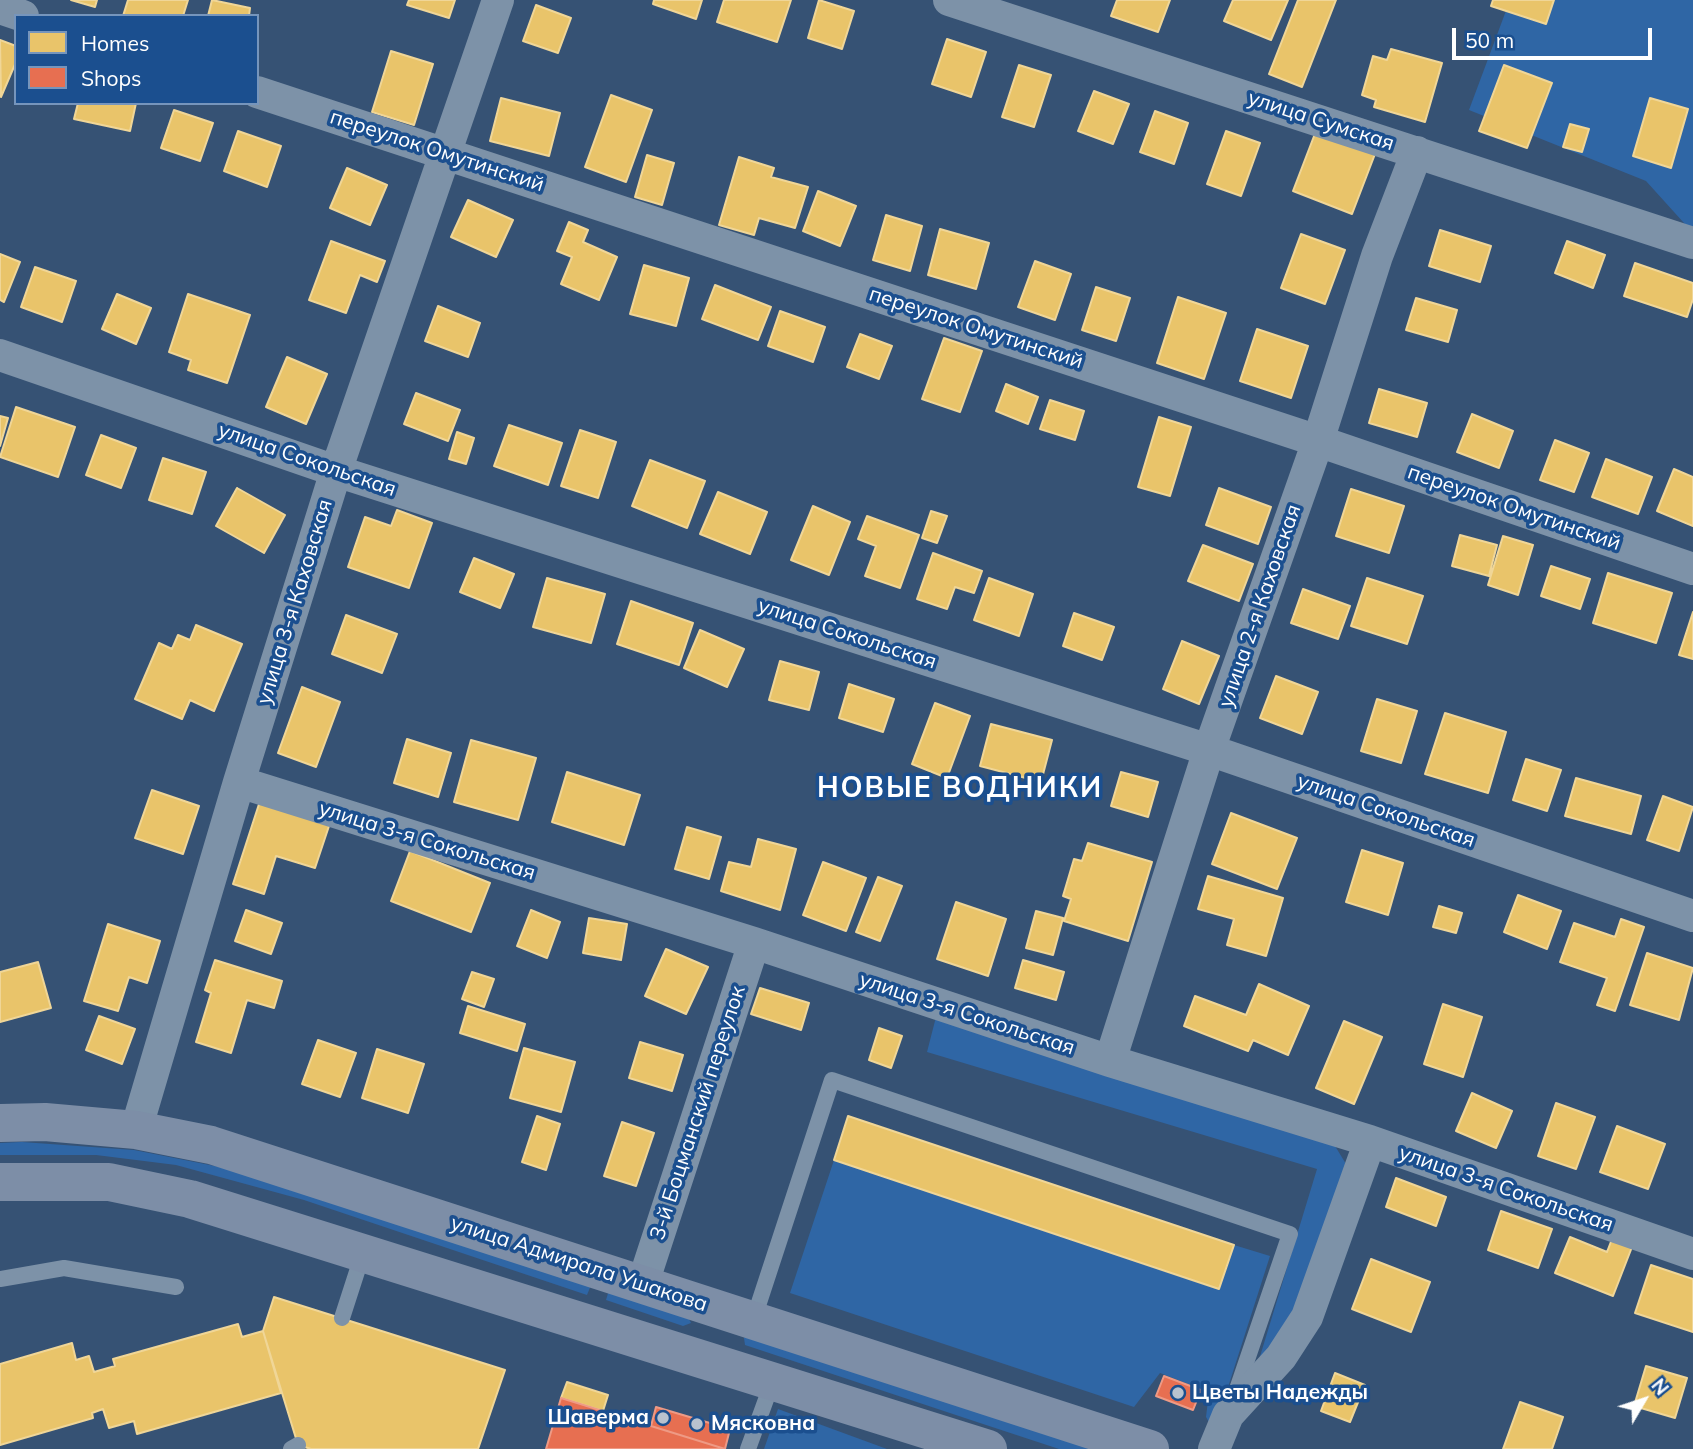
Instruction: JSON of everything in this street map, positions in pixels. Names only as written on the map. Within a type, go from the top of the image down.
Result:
[{"type":"main road","name":"улица Адмирала Ушакова","points":[[0,1123],[45,1122],[136,1130],[211,1145],[1150,1449]]},
{"type":"main road","points":[[0,1182],[122,1185],[190,1199],[988,1449]]},
{"type":"main road","points":[[702,1360],[736,1315]]},
{"type":"street","name":"улица 3-я Каховская","points":[[136,1130],[239,782],[336,471],[498,0]]},
{"type":"street","name":"улица Сумская","points":[[949,0],[1693,243]]},
{"type":"street","points":[[0,8],[17,14]]},
{"type":"street","name":"переулок Омутинский","points":[[259,93],[1318,441],[1693,569]]},
{"type":"street","name":"улица 2-я Каховская","points":[[1110,1062],[1209,750],[1318,441],[1377,256],[1417,152]]},
{"type":"street","name":"улица Сокольская","points":[[0,355],[336,471],[1209,750],[1693,916]]},
{"type":"street","name":"улица 3-я Сокольская","points":[[239,782],[754,943],[1110,1062],[1370,1141],[1693,1254]]},
{"type":"street","name":"3-й Боцманский переулок","points":[[643,1283],[754,943]]},
{"type":"street","points":[[1214,1449],[1228,1415],[1281,1357],[1307,1317],[1370,1141]]},
{"type":"lane","points":[[736,1315],[832,1080],[1290,1234],[1228,1415]]},
{"type":"lane","points":[[342,1318],[363,1253]]},
{"type":"lane","points":[[0,1279],[64,1268],[176,1287]]},
{"type":"lane","points":[[748,1449],[772,1383]]},
{"type":"shaded area","points":[[1510,0],[1693,0],[1693,233],[1646,181],[1469,110]]},
{"type":"shaded area","points":[[936,1017],[1332,1141],[1346,1164],[1307,1296],[1258,1363],[1317,1169],[927,1052]]},
{"type":"shaded area","points":[[22,1142],[134,1150],[235,1170],[591,1285],[587,1295],[304,1200],[176,1165],[96,1155],[0,1155],[0,1143]]},
{"type":"shaded area","points":[[834,1160],[1218,1289],[1234,1245],[1270,1256],[1214,1431],[1206,1417],[1209,1392],[1160,1373],[1134,1407],[790,1293]]},
{"type":"shaded area","points":[[609,1290],[689,1319],[691,1323],[683,1326],[606,1300]]},
{"type":"shaded area","points":[[747,1334],[1099,1449],[1059,1449],[745,1345],[744,1338]]},
{"type":"shaded area","points":[[778,1409],[887,1449],[764,1449]]},
{"type":"building: Homes","points":[[71,0],[97,0],[95,7]]},
{"type":"building: Homes","points":[[128,0],[188,0],[184,14],[124,14]]},
{"type":"building: Homes","points":[[212,0],[250,8],[249,14],[208,14]]},
{"type":"building: Homes","points":[[409,0],[455,0],[449,18],[407,5]]},
{"type":"building: Homes","points":[[654,0],[702,0],[696,19],[653,4]]},
{"type":"building: Homes","points":[[724,0],[791,0],[777,42],[717,22]]},
{"type":"building: Homes","points":[[819,0],[854,11],[842,49],[808,38]]},
{"type":"building: Homes","points":[[1117,0],[1170,0],[1158,32],[1111,16]]},
{"type":"building: Homes","points":[[1233,0],[1288,0],[1271,40],[1224,21]]},
{"type":"building: Homes","points":[[1298,0],[1336,0],[1302,87],[1269,74]]},
{"type":"building: Homes","points":[[1493,0],[1554,0],[1546,24],[1491,6]]},
{"type":"building: Homes","points":[[536,5],[571,18],[558,53],[523,41]]},
{"type":"building: Homes","points":[[947,39],[986,52],[971,97],[932,84]]},
{"type":"building: Homes","points":[[0,40],[14,45],[14,67],[1,97]]},
{"type":"building: Homes","points":[[1391,49],[1442,63],[1425,122],[1374,107],[1376,100],[1362,95],[1373,56],[1387,60]]},
{"type":"building: Homes","points":[[391,51],[433,64],[414,125],[372,112]]},
{"type":"building: Homes","points":[[1019,65],[1051,75],[1034,127],[1002,117]]},
{"type":"building: Homes","points":[[1504,65],[1552,83],[1527,148],[1479,131]]},
{"type":"building: Homes","points":[[1094,91],[1129,104],[1113,144],[1078,131]]},
{"type":"building: Homes","points":[[611,95],[652,110],[626,182],[585,167]]},
{"type":"building: Homes","points":[[501,98],[560,113],[549,156],[490,141]]},
{"type":"building: Homes","points":[[1650,98],[1688,109],[1671,168],[1633,156]]},
{"type":"building: Homes","points":[[78,105],[136,105],[130,131],[74,119]]},
{"type":"building: Homes","points":[[174,110],[213,123],[200,161],[161,148]]},
{"type":"building: Homes","points":[[1155,111],[1188,123],[1174,164],[1140,152]]},
{"type":"building: Homes","points":[[1570,124],[1589,129],[1582,152],[1563,147]]},
{"type":"building: Homes","points":[[238,131],[281,146],[267,187],[224,171]]},
{"type":"building: Homes","points":[[1226,131],[1260,143],[1241,196],[1207,184]]},
{"type":"building: Homes","points":[[1316,131],[1375,154],[1352,214],[1293,191]]},
{"type":"building: Homes","points":[[647,155],[674,163],[662,205],[635,197]]},
{"type":"building: Homes","points":[[739,157],[774,168],[771,177],[808,187],[795,228],[759,218],[754,235],[719,225]]},
{"type":"building: Homes","points":[[347,168],[387,185],[370,225],[330,208]]},
{"type":"building: Homes","points":[[818,191],[856,206],[840,246],[803,231]]},
{"type":"building: Homes","points":[[468,200],[513,220],[496,257],[451,237]]},
{"type":"building: Homes","points":[[886,215],[922,226],[910,271],[873,260]]},
{"type":"building: Homes","points":[[569,222],[588,230],[583,242],[617,257],[599,300],[561,284],[572,257],[557,251]]},
{"type":"building: Homes","points":[[940,229],[989,243],[976,289],[928,275]]},
{"type":"building: Homes","points":[[1440,230],[1491,246],[1480,282],[1429,266]]},
{"type":"building: Homes","points":[[1301,234],[1345,250],[1325,304],[1281,288]]},
{"type":"building: Homes","points":[[331,241],[385,261],[377,282],[360,275],[346,313],[309,300]]},
{"type":"building: Homes","points":[[1567,241],[1605,255],[1593,288],[1555,273]]},
{"type":"building: Homes","points":[[0,254],[20,262],[4,302],[0,300]]},
{"type":"building: Homes","points":[[1035,261],[1071,274],[1055,320],[1018,307]]},
{"type":"building: Homes","points":[[1635,263],[1693,283],[1693,299],[1687,317],[1624,296]]},
{"type":"building: Homes","points":[[644,265],[689,278],[676,326],[630,314]]},
{"type":"building: Homes","points":[[35,267],[76,281],[62,322],[21,307]]},
{"type":"building: Homes","points":[[715,285],[771,307],[758,340],[702,319]]},
{"type":"building: Homes","points":[[1096,287],[1130,298],[1116,341],[1082,330]]},
{"type":"building: Homes","points":[[117,294],[151,308],[136,344],[102,329]]},
{"type":"building: Homes","points":[[188,294],[250,315],[227,383],[188,370],[191,360],[169,352]]},
{"type":"building: Homes","points":[[1178,297],[1226,313],[1204,379],[1157,363]]},
{"type":"building: Homes","points":[[1416,298],[1457,310],[1448,342],[1406,330]]},
{"type":"building: Homes","points":[[438,306],[480,323],[468,357],[425,341]]},
{"type":"building: Homes","points":[[780,311],[825,327],[813,362],[768,346]]},
{"type":"building: Homes","points":[[1257,329],[1308,346],[1291,398],[1240,381]]},
{"type":"building: Homes","points":[[860,334],[892,346],[879,379],[847,367]]},
{"type":"building: Homes","points":[[944,338],[982,351],[960,412],[922,399]]},
{"type":"building: Homes","points":[[287,357],[327,374],[306,424],[266,407]]},
{"type":"building: Homes","points":[[1006,384],[1038,397],[1028,424],[996,411]]},
{"type":"building: Homes","points":[[1379,389],[1427,403],[1417,437],[1369,423]]},
{"type":"building: Homes","points":[[416,393],[460,410],[448,441],[404,424]]},
{"type":"building: Homes","points":[[1050,400],[1084,411],[1075,440],[1040,429]]},
{"type":"building: Homes","points":[[16,407],[75,427],[58,477],[0,457]]},
{"type":"building: Homes","points":[[1472,414],[1513,431],[1499,468],[1457,452]]},
{"type":"building: Homes","points":[[0,416],[8,418],[0,446]]},
{"type":"building: Homes","points":[[1159,417],[1191,427],[1170,496],[1138,487]]},
{"type":"building: Homes","points":[[509,425],[562,443],[548,485],[494,466]]},
{"type":"building: Homes","points":[[580,430],[616,442],[598,498],[561,486]]},
{"type":"building: Homes","points":[[457,432],[474,438],[466,464],[449,459]]},
{"type":"building: Homes","points":[[101,435],[136,448],[121,488],[86,475]]},
{"type":"building: Homes","points":[[1555,440],[1589,453],[1574,492],[1540,480]]},
{"type":"building: Homes","points":[[163,458],[206,472],[192,514],[149,500]]},
{"type":"building: Homes","points":[[1606,459],[1652,477],[1638,514],[1592,497]]},
{"type":"building: Homes","points":[[650,460],[705,481],[687,528],[632,506]]},
{"type":"building: Homes","points":[[1674,469],[1693,477],[1693,526],[1657,511]]},
{"type":"building: Homes","points":[[237,488],[285,515],[264,553],[216,526]]},
{"type":"building: Homes","points":[[1219,488],[1271,507],[1258,544],[1206,525]]},
{"type":"building: Homes","points":[[1351,489],[1404,506],[1389,553],[1336,536]]},
{"type":"building: Homes","points":[[718,492],[767,512],[750,554],[700,534]]},
{"type":"building: Homes","points":[[813,506],[850,522],[829,575],[791,560]]},
{"type":"building: Homes","points":[[397,510],[432,523],[409,588],[348,567],[365,517],[391,526]]},
{"type":"building: Homes","points":[[931,511],[947,516],[937,543],[922,538]]},
{"type":"building: Homes","points":[[867,516],[919,535],[900,588],[865,576],[876,546],[858,539]]},
{"type":"building: Homes","points":[[1460,535],[1497,545],[1489,576],[1452,566]]},
{"type":"building: Homes","points":[[1503,536],[1533,545],[1518,595],[1488,585]]},
{"type":"building: Homes","points":[[1203,545],[1253,564],[1239,601],[1188,581]]},
{"type":"building: Homes","points":[[933,553],[982,571],[974,593],[955,587],[947,609],[917,599]]},
{"type":"building: Homes","points":[[474,558],[514,574],[500,608],[460,592]]},
{"type":"building: Homes","points":[[1551,566],[1590,579],[1580,609],[1541,596]]},
{"type":"building: Homes","points":[[1608,573],[1672,593],[1656,643],[1593,623]]},
{"type":"building: Homes","points":[[547,578],[605,594],[591,643],[533,627]]},
{"type":"building: Homes","points":[[989,578],[1033,594],[1019,636],[974,620]]},
{"type":"building: Homes","points":[[1367,578],[1423,596],[1407,644],[1351,626]]},
{"type":"building: Homes","points":[[1303,589],[1350,606],[1338,639],[1291,623]]},
{"type":"building: Homes","points":[[631,601],[693,623],[679,665],[617,644]]},
{"type":"building: Homes","points":[[1693,612],[1693,659],[1679,655]]},
{"type":"building: Homes","points":[[1074,613],[1114,627],[1102,660],[1063,646]]},
{"type":"building: Homes","points":[[346,615],[397,634],[382,673],[332,654]]},
{"type":"building: Homes","points":[[196,625],[242,644],[214,711],[190,700],[182,719],[135,699],[159,643],[172,649],[178,635],[190,640]]},
{"type":"building: Homes","points":[[700,630],[744,649],[727,687],[684,668]]},
{"type":"building: Homes","points":[[1182,641],[1219,656],[1199,704],[1163,689]]},
{"type":"building: Homes","points":[[780,661],[819,672],[809,710],[769,700]]},
{"type":"building: Homes","points":[[1276,676],[1318,692],[1302,734],[1260,718]]},
{"type":"building: Homes","points":[[849,684],[894,699],[883,732],[839,718]]},
{"type":"building: Homes","points":[[302,687],[340,702],[316,767],[278,753]]},
{"type":"building: Homes","points":[[1377,699],[1417,711],[1401,763],[1361,751]]},
{"type":"building: Homes","points":[[935,703],[970,716],[947,778],[912,764]]},
{"type":"building: Homes","points":[[1445,713],[1506,732],[1488,793],[1425,774]]},
{"type":"building: Homes","points":[[991,724],[1052,740],[1041,782],[980,766]]},
{"type":"building: Homes","points":[[407,739],[451,753],[438,797],[394,783]]},
{"type":"building: Homes","points":[[471,740],[536,758],[518,820],[454,802]]},
{"type":"building: Homes","points":[[1526,759],[1561,770],[1547,811],[1513,800]]},
{"type":"building: Homes","points":[[567,772],[640,795],[624,845],[552,822]]},
{"type":"building: Homes","points":[[1121,772],[1158,782],[1148,817],[1111,806]]},
{"type":"building: Homes","points":[[1576,778],[1641,796],[1631,834],[1565,816]]},
{"type":"building: Homes","points":[[152,790],[199,806],[183,854],[135,838]]},
{"type":"building: Homes","points":[[1663,796],[1693,807],[1679,851],[1647,840]]},
{"type":"building: Homes","points":[[260,801],[330,823],[315,868],[276,856],[264,894],[233,884]]},
{"type":"building: Homes","points":[[1231,813],[1297,838],[1277,889],[1212,864]]},
{"type":"building: Homes","points":[[687,827],[721,837],[709,879],[675,869]]},
{"type":"building: Homes","points":[[758,839],[796,849],[780,910],[721,891],[729,862],[751,867]]},
{"type":"building: Homes","points":[[1088,843],[1152,862],[1128,941],[1064,921],[1071,899],[1063,896],[1074,859],[1082,861]]},
{"type":"building: Homes","points":[[1362,850],[1403,863],[1388,915],[1346,902]]},
{"type":"building: Homes","points":[[410,851],[490,883],[471,932],[391,901]]},
{"type":"building: Homes","points":[[823,862],[866,878],[846,931],[803,915]]},
{"type":"building: Homes","points":[[1208,876],[1283,898],[1266,956],[1227,945],[1234,919],[1198,909]]},
{"type":"building: Homes","points":[[878,877],[902,886],[880,941],[856,932]]},
{"type":"building: Homes","points":[[1518,895],[1561,911],[1547,949],[1504,932]]},
{"type":"building: Homes","points":[[956,902],[1006,919],[988,976],[937,959]]},
{"type":"building: Homes","points":[[1439,906],[1462,913],[1456,933],[1433,927]]},
{"type":"building: Homes","points":[[246,910],[282,923],[271,954],[235,941]]},
{"type":"building: Homes","points":[[531,910],[560,922],[547,958],[517,946]]},
{"type":"building: Homes","points":[[1036,911],[1063,918],[1053,955],[1026,948]]},
{"type":"building: Homes","points":[[589,918],[627,924],[621,960],[583,953]]},
{"type":"building: Homes","points":[[1621,919],[1644,927],[1615,1011],[1597,1005],[1607,978],[1560,962],[1574,923],[1615,937]]},
{"type":"building: Homes","points":[[108,924],[160,941],[147,983],[129,977],[118,1011],[84,1001]]},
{"type":"building: Homes","points":[[666,949],[708,967],[686,1014],[645,996]]},
{"type":"building: Homes","points":[[1647,953],[1693,968],[1679,1020],[1630,1005]]},
{"type":"building: Homes","points":[[215,960],[282,981],[274,1008],[247,1000],[231,1053],[196,1042],[211,993],[205,990]]},
{"type":"building: Homes","points":[[1023,960],[1064,972],[1056,1000],[1015,988]]},
{"type":"building: Homes","points":[[38,962],[51,1008],[0,1022],[0,972]]},
{"type":"building: Homes","points":[[472,972],[494,979],[484,1007],[462,999]]},
{"type":"building: Homes","points":[[1259,984],[1309,1006],[1288,1055],[1253,1040],[1248,1051],[1184,1026],[1195,996],[1246,1015]]},
{"type":"building: Homes","points":[[760,988],[809,1003],[801,1030],[751,1014]]},
{"type":"building: Homes","points":[[1443,1004],[1482,1017],[1463,1077],[1424,1064]]},
{"type":"building: Homes","points":[[468,1006],[525,1024],[517,1051],[460,1033]]},
{"type":"building: Homes","points":[[99,1016],[135,1029],[122,1064],[86,1050]]},
{"type":"building: Homes","points":[[1344,1021],[1382,1037],[1354,1104],[1316,1088]]},
{"type":"building: Homes","points":[[879,1028],[902,1036],[891,1068],[869,1060]]},
{"type":"building: Homes","points":[[318,1040],[356,1053],[340,1097],[302,1084]]},
{"type":"building: Homes","points":[[640,1042],[683,1055],[672,1091],[629,1078]]},
{"type":"building: Homes","points":[[524,1048],[575,1062],[561,1112],[510,1098]]},
{"type":"building: Homes","points":[[377,1049],[424,1064],[408,1113],[362,1098]]},
{"type":"building: Homes","points":[[1472,1093],[1512,1111],[1496,1148],[1456,1131]]},
{"type":"building: Homes","points":[[1556,1103],[1595,1117],[1576,1169],[1538,1156]]},
{"type":"building: Homes","points":[[537,1116],[560,1124],[546,1170],[522,1162]]},
{"type":"building: Homes","points":[[848,1116],[1234,1245],[1219,1289],[834,1160]]},
{"type":"building: Homes","points":[[622,1122],[654,1133],[636,1186],[604,1176]]},
{"type":"building: Homes","points":[[1617,1126],[1665,1144],[1648,1189],[1600,1172]]},
{"type":"building: Homes","points":[[1396,1178],[1446,1197],[1436,1226],[1386,1207]]},
{"type":"building: Homes","points":[[1501,1211],[1552,1229],[1538,1268],[1488,1250]]},
{"type":"building: Homes","points":[[1570,1237],[1607,1252],[1612,1239],[1632,1247],[1613,1296],[1555,1273]]},
{"type":"building: Homes","points":[[1371,1259],[1430,1282],[1411,1332],[1352,1309]]},
{"type":"building: Homes","points":[[1651,1265],[1693,1279],[1693,1332],[1635,1313]]},
{"type":"building: Homes","points":[[274,1297],[505,1370],[478,1449],[311,1449],[298,1445],[263,1331]]},
{"type":"building: Homes","points":[[238,1324],[242,1337],[263,1331],[281,1393],[137,1434],[134,1421],[109,1428],[103,1409],[92,1413],[93,1418],[0,1445],[0,1364],[72,1343],[76,1360],[89,1356],[94,1372],[115,1366],[113,1359]]},
{"type":"building: Homes","points":[[1646,1366],[1687,1378],[1675,1418],[1634,1406]]},
{"type":"building: Homes","points":[[1335,1373],[1365,1385],[1350,1422],[1321,1411]]},
{"type":"building: Homes","points":[[567,1382],[608,1395],[603,1411],[561,1398]]},
{"type":"building: Homes","points":[[1520,1402],[1563,1417],[1552,1449],[1503,1449]]},
{"type":"building: Shops","points":[[1164,1376],[1201,1390],[1193,1410],[1156,1396]]},
{"type":"building: Shops","points":[[561,1398],[725,1449],[546,1449]]},
{"type":"building: Shops","points":[[656,1407],[730,1429],[725,1449],[651,1426]]},
{"type":"place","name":"Цветы Надежды","points":[[1178,1393]]},
{"type":"place","name":"Шаверма","points":[[663,1418]]},
{"type":"place","name":"Мясковна","points":[[697,1424]]},
{"type":"district","name":"НОВЫЕ ВОДНИКИ","points":[[960,789]]}]
